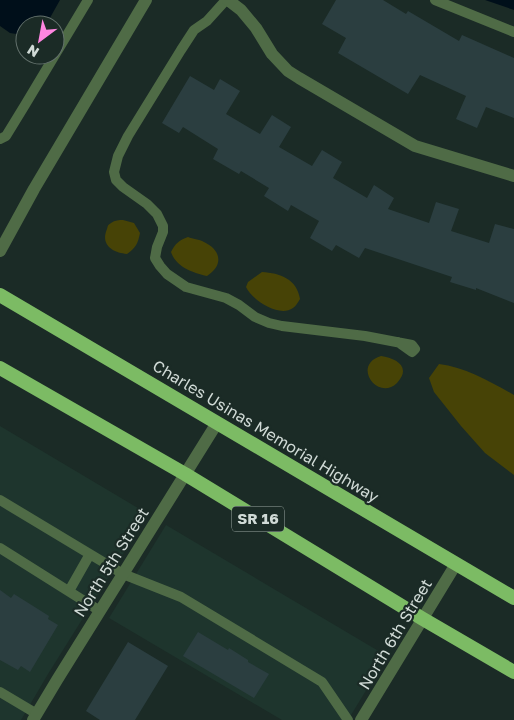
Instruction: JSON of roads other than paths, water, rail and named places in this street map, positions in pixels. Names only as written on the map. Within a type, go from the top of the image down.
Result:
[{"type":"highway","name":"Charles Usinas Memorial Highway","points":[[0,295],[514,598]]},
{"type":"highway","name":"SR 16","points":[[0,368],[185,474],[423,619],[514,672]]},
{"type":"street","points":[[0,251],[34,188],[146,0]]},
{"type":"street","points":[[227,0],[241,10],[256,28],[272,54],[288,71],[299,78],[414,146],[514,176]]},
{"type":"street","name":"North 5th Street","points":[[35,717],[217,423]]},
{"type":"street","name":"North 6th Street","points":[[361,720],[456,564]]},
{"type":"lane","points":[[0,139],[6,136],[88,0]]},
{"type":"lane","points":[[227,0],[207,21],[194,30],[147,104],[118,156],[114,172],[116,180],[157,214],[163,226],[163,232],[155,258],[167,274],[177,282],[197,291],[226,298],[239,305],[255,318],[269,323],[398,342]]},
{"type":"lane","points":[[436,0],[514,32]]},
{"type":"lane","points":[[0,500],[123,574],[181,597],[322,682],[348,720]]},
{"type":"lane","points":[[0,548],[100,611]]},
{"type":"lane","points":[[68,591],[90,554]]},
{"type":"lane","points":[[0,692],[35,717]]},
{"type":"water","points":[[0,0],[60,0],[52,15],[15,15],[15,34],[10,33],[0,26]]},
{"type":"water","points":[[485,0],[514,0],[514,10]]}]
